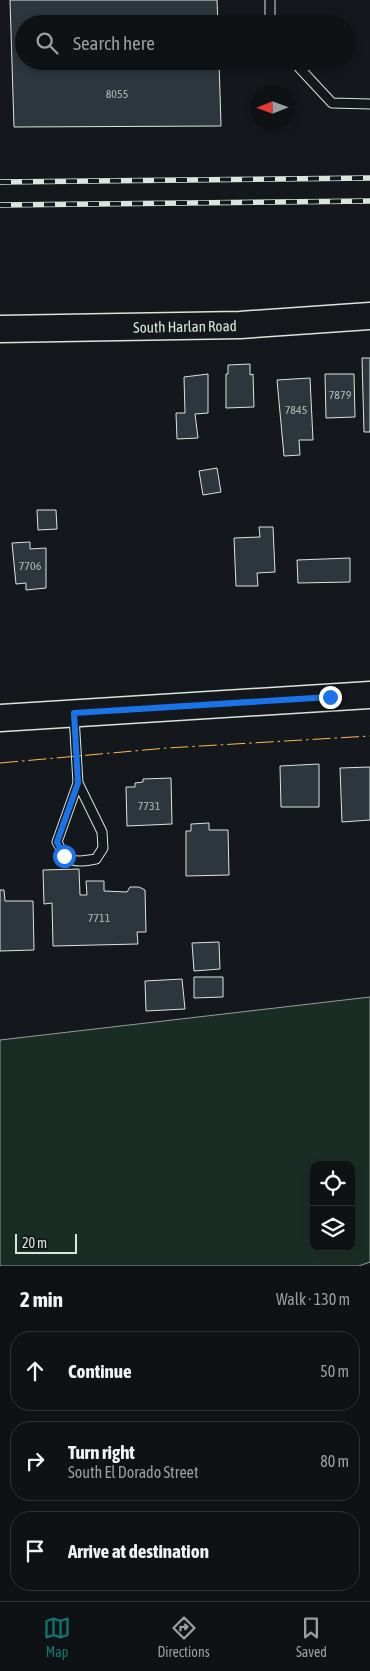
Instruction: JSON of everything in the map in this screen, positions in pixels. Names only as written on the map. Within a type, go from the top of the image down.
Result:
[{"type":"main road","name":"South Harlan Road","points":[[0,329],[240,325],[370,316]]},
{"type":"main road","points":[[0,718],[370,695]]},
{"type":"lane","points":[[270,0],[270,15]]},
{"type":"lane","points":[[301,70],[332,103],[370,104]]},
{"type":"lane","points":[[74,713],[78,783],[102,832],[104,848],[96,859],[84,861],[72,860],[64,856],[57,842],[78,783]]},
{"type":"green space","points":[[370,997],[370,1262],[359,1266],[0,1266],[0,1040]]},
{"type":"building","points":[[10,0],[217,0],[218,15],[15,15],[15,70],[219,70],[221,126],[14,127]]},
{"type":"building","points":[[362,358],[370,358],[370,432],[364,432]]},
{"type":"building","points":[[250,364],[250,375],[253,374],[254,407],[226,408],[226,374],[228,374],[228,365]]},
{"type":"building","points":[[208,374],[208,413],[195,414],[198,438],[177,439],[176,413],[185,413],[184,377]]},
{"type":"building","points":[[325,374],[354,374],[355,417],[326,418]]},
{"type":"building","points":[[310,378],[313,440],[299,440],[300,455],[284,456],[277,380]]},
{"type":"building","points":[[217,468],[221,492],[203,495],[199,471]]},
{"type":"building","points":[[37,510],[56,510],[57,529],[38,530]]},
{"type":"building","points":[[259,527],[273,527],[275,572],[257,573],[258,586],[236,586],[234,538],[260,537]]},
{"type":"building","points":[[30,542],[30,549],[46,548],[46,588],[26,590],[26,583],[16,584],[12,543]]},
{"type":"building","points":[[350,558],[350,582],[298,583],[297,560]]},
{"type":"building","points":[[319,764],[319,807],[281,807],[280,766]]},
{"type":"building","points":[[370,767],[370,820],[342,822],[340,768]]},
{"type":"building","points":[[171,778],[172,824],[127,826],[126,787],[135,787],[135,783],[143,782],[143,779]]},
{"type":"building","points":[[209,823],[209,830],[228,830],[229,875],[186,876],[186,831],[191,831],[191,824]]},
{"type":"building","points":[[79,869],[80,895],[87,895],[86,881],[104,881],[104,891],[127,892],[130,887],[139,887],[145,890],[146,932],[137,932],[138,944],[53,946],[52,903],[44,904],[43,870]]},
{"type":"building","points":[[0,890],[4,890],[5,901],[33,901],[34,950],[0,951]]},
{"type":"building","points":[[219,942],[220,969],[194,971],[192,943]]},
{"type":"building","points":[[194,977],[223,977],[223,997],[194,998]]},
{"type":"building","points":[[182,979],[185,1009],[146,1011],[145,981]]},
{"type":"railway","points":[[0,182],[370,178]]},
{"type":"railway","points":[[0,205],[370,201]]},
{"type":"power","points":[[0,763],[167,748],[370,736]]},
{"type":"route","points":[[64,856],[57,842],[78,783],[74,713],[330,697]]}]
